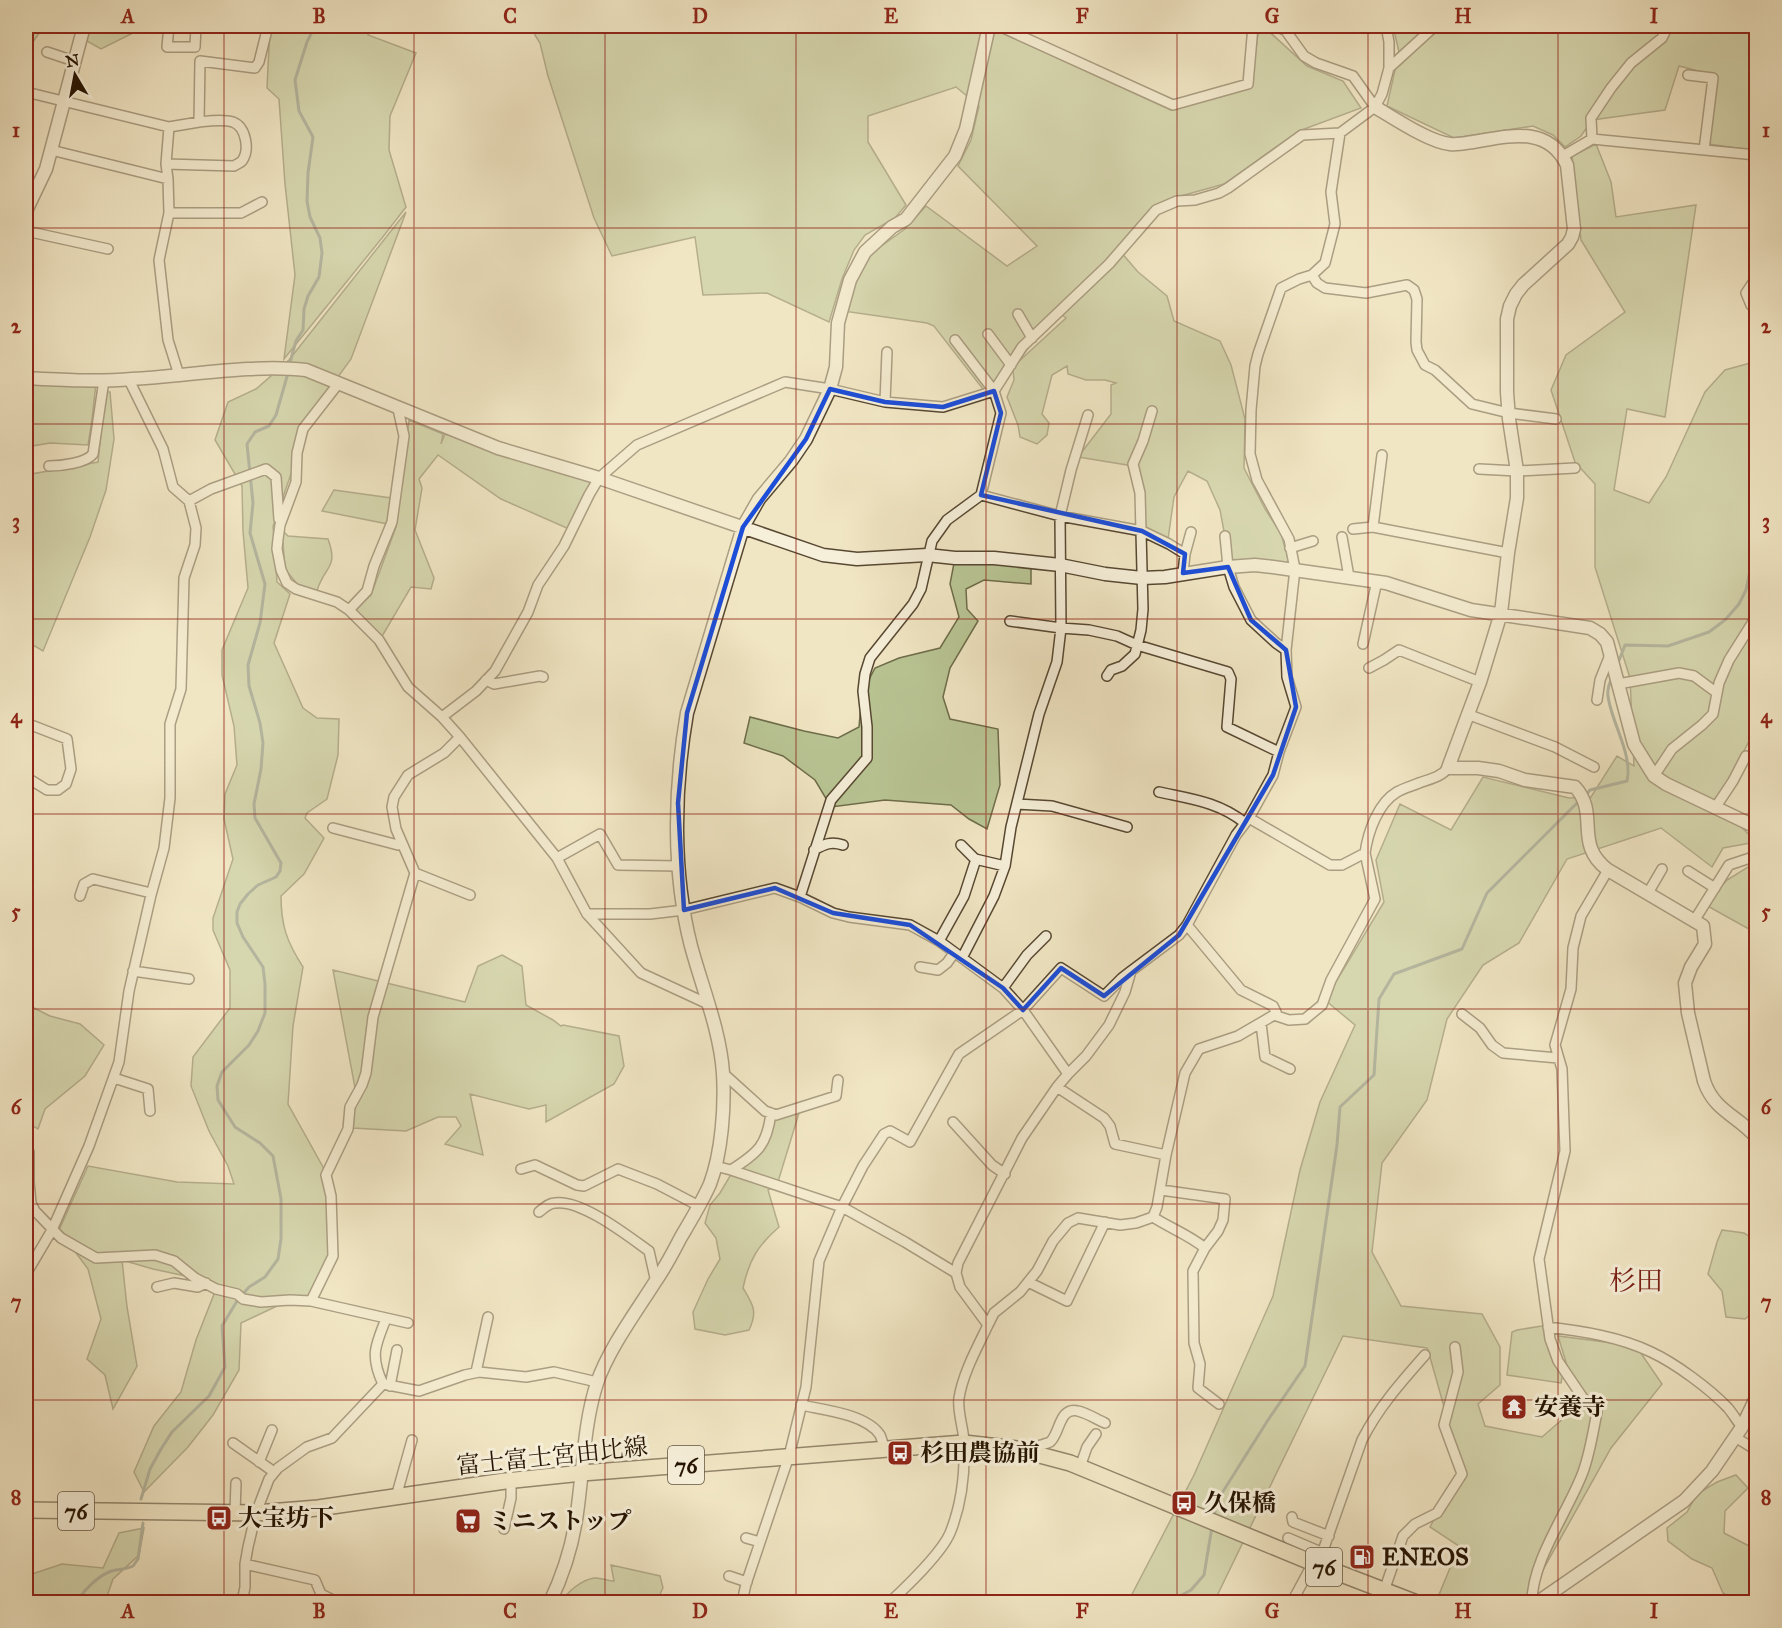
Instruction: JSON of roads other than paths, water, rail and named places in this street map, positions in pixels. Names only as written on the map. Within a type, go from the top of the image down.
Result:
[{"type":"main road","name":"富士富士宮由比線","points":[[26,1510],[256,1513],[318,1508],[582,1473],[964,1443],[990,1445],[1038,1454],[1080,1467],[1234,1531],[1318,1561],[1414,1602]]},
{"type":"street","points":[[26,211],[46,169],[84,26]]},
{"type":"street","points":[[169,26],[166,47],[195,47]]},
{"type":"street","points":[[196,26],[195,47],[200,61],[199,122]]},
{"type":"street","points":[[200,61],[255,68],[260,62],[268,26]]},
{"type":"street","points":[[550,1602],[557,1587],[573,1531],[586,1437],[597,1382],[621,1335],[656,1282],[699,1206],[710,1183],[722,1135],[723,1073],[720,1051],[691,944],[678,866],[678,803],[687,713],[743,527],[759,499],[806,439],[830,389],[836,368],[838,322],[850,280],[865,252],[892,227],[906,219],[955,156],[966,129],[989,26]]},
{"type":"street","points":[[999,26],[1173,105],[1248,84],[1253,26]]},
{"type":"street","points":[[1274,1015],[1289,1020],[1305,1019],[1322,1005],[1331,980],[1376,899],[1365,853],[1378,813],[1385,802],[1398,791],[1442,774],[1448,768],[1480,682],[1501,613],[1517,498],[1517,471],[1506,369],[1507,319],[1510,306],[1516,294],[1531,276],[1568,244],[1574,229],[1567,165],[1563,156],[1553,145],[1540,138],[1527,135],[1449,144],[1410,128],[1375,107],[1353,76],[1316,63],[1304,56],[1286,31],[1276,26]]},
{"type":"street","points":[[442,717],[476,691],[495,671],[528,612],[538,585],[564,546],[599,478],[637,445],[785,382],[830,389],[885,402],[944,408],[994,391],[1022,347],[1109,264],[1156,210],[1177,201],[1195,200],[1219,193],[1302,135],[1340,133],[1375,107],[1382,94],[1389,68],[1390,49],[1386,26]]},
{"type":"street","points":[[1389,68],[1435,26]]},
{"type":"street","points":[[1592,139],[1591,118],[1611,88],[1631,63],[1662,38],[1668,26]]},
{"type":"street","points":[[47,52],[74,61]]},
{"type":"street","points":[[1688,75],[1713,78],[1704,150]]},
{"type":"street","points":[[26,92],[169,127],[199,122],[232,122],[238,125],[245,136],[246,149],[243,160],[234,166],[166,164]]},
{"type":"street","points":[[169,127],[166,164],[169,213],[159,260],[168,340],[179,375]]},
{"type":"street","points":[[742,1602],[789,1456],[806,1387],[819,1261],[842,1207],[863,1166],[884,1134],[890,1131],[910,1142],[960,1054],[1023,1010],[1061,968],[1104,996],[1131,971],[1179,935],[1187,926],[1236,835],[1247,821],[1273,775],[1296,707],[1287,677],[1286,650],[1295,569],[1289,539],[1257,480],[1250,454],[1255,366],[1281,288],[1312,275],[1325,263],[1335,224],[1331,192],[1340,133]]},
{"type":"street","points":[[1563,156],[1592,139],[1756,155]]},
{"type":"street","points":[[51,150],[168,179]]},
{"type":"street","points":[[169,213],[240,213],[262,202]]},
{"type":"street","points":[[26,231],[108,249]]},
{"type":"street","points":[[1312,275],[1317,283],[1325,288],[1366,293],[1407,285],[1414,290],[1417,299],[1417,350],[1425,365],[1435,370],[1472,404],[1509,413],[1556,419]]},
{"type":"street","points":[[1756,278],[1746,293],[1751,305],[1756,309]]},
{"type":"street","points":[[1018,314],[1032,338]]},
{"type":"street","points":[[988,334],[1011,365]]},
{"type":"street","points":[[800,897],[831,800],[867,758],[867,727],[863,691],[870,658],[913,604],[921,589],[932,541],[947,519],[981,495],[1001,413],[994,391],[955,340]]},
{"type":"street","points":[[885,402],[887,352]]},
{"type":"street","points":[[26,378],[129,380],[280,367],[306,370],[498,448],[599,478],[823,555],[857,559],[927,555],[994,558],[1060,565],[1105,574],[1142,578],[1228,567],[1255,566],[1295,569],[1403,587],[1471,610],[1590,628],[1607,642],[1634,744],[1654,776],[1756,827]]},
{"type":"street","points":[[49,466],[61,466],[80,461],[90,458],[93,454],[104,380]]},
{"type":"street","points":[[26,1274],[52,1230],[89,1146],[120,1062],[125,1013],[151,893],[164,848],[170,798],[170,724],[181,689],[184,578],[195,545],[196,528],[189,501],[173,487],[163,450],[129,380]]},
{"type":"street","points":[[280,525],[296,482],[297,453],[303,429],[338,384]]},
{"type":"street","points":[[349,610],[367,591],[374,566],[392,522],[404,436],[398,409]]},
{"type":"street","points":[[1107,676],[1111,670],[1122,666],[1135,654],[1141,630],[1142,531],[1140,493],[1133,464],[1152,411]]},
{"type":"street","points":[[920,967],[938,970],[958,956],[994,896],[1005,866],[1011,827],[1039,714],[1057,662],[1061,628],[1060,516],[1088,415]]},
{"type":"street","points":[[1373,527],[1382,455]]},
{"type":"street","points":[[1479,469],[1517,471],[1575,468]]},
{"type":"street","points":[[189,501],[212,489],[258,471],[266,469],[276,477],[280,525],[278,549],[281,570],[287,583],[296,589],[337,602],[349,610],[379,640],[408,687],[442,717],[460,737],[557,858],[587,914],[641,973],[708,1004]]},
{"type":"street","points":[[981,495],[1060,516],[1142,531],[1185,554]]},
{"type":"street","points":[[1353,529],[1373,527],[1508,553]]},
{"type":"street","points":[[1183,573],[1191,532]]},
{"type":"street","points":[[1225,536],[1228,567],[1234,587],[1251,620],[1286,650]]},
{"type":"street","points":[[1342,537],[1349,577]]},
{"type":"street","points":[[1290,548],[1313,541]]},
{"type":"street","points":[[1363,644],[1377,581]]},
{"type":"street","points":[[1654,776],[1672,749],[1713,714],[1719,683],[1729,660],[1756,617]]},
{"type":"street","points":[[1010,621],[1117,636],[1137,645],[1228,672],[1232,679],[1227,727],[1279,752]]},
{"type":"street","points":[[1369,668],[1399,650],[1480,682]]},
{"type":"street","points":[[1597,700],[1600,680],[1611,659]]},
{"type":"street","points":[[1617,682],[1689,673],[1717,693]]},
{"type":"street","points":[[486,680],[494,684],[543,677]]},
{"type":"street","points":[[1467,714],[1555,747],[1594,767]]},
{"type":"street","points":[[26,723],[67,739],[71,769],[66,784],[58,790],[47,790],[26,777]]},
{"type":"street","points":[[311,1301],[333,1256],[331,1196],[326,1175],[348,1129],[351,1107],[366,1073],[373,1017],[414,873],[396,829],[392,807],[394,797],[408,775],[444,753],[460,737]]},
{"type":"street","points":[[1716,808],[1734,781],[1746,756]]},
{"type":"street","points":[[1448,768],[1498,771],[1525,780],[1568,785],[1577,789],[1585,803],[1589,847],[1592,855],[1608,870],[1703,926],[1705,944],[1691,967],[1686,983],[1688,1013],[1704,1081],[1711,1097],[1719,1106],[1756,1137]]},
{"type":"street","points":[[1159,792],[1212,803],[1330,865],[1342,865],[1365,853]]},
{"type":"street","points":[[1017,804],[1052,806],[1127,827]]},
{"type":"street","points":[[333,828],[398,845],[402,844]]},
{"type":"street","points":[[557,858],[600,834],[618,866],[678,866]]},
{"type":"street","points":[[814,850],[827,843],[835,842],[843,845]]},
{"type":"street","points":[[961,845],[976,859],[1005,866]]},
{"type":"street","points":[[1694,921],[1730,865],[1750,858],[1756,853]]},
{"type":"street","points":[[939,941],[964,896],[976,859]]},
{"type":"street","points":[[1648,893],[1662,869]]},
{"type":"street","points":[[1532,1602],[1537,1570],[1583,1472],[1597,1412],[1583,1398],[1558,1361],[1550,1339],[1539,1259],[1564,1151],[1562,1069],[1555,1045],[1571,989],[1576,932],[1581,916],[1608,870]]},
{"type":"street","points":[[1688,871],[1715,888]]},
{"type":"street","points":[[414,873],[470,895]]},
{"type":"street","points":[[80,896],[84,884],[93,879],[151,893]]},
{"type":"street","points":[[587,914],[650,914],[684,910],[775,888],[833,913],[910,926],[939,941],[1003,988],[1023,1010],[1068,1074]]},
{"type":"street","points":[[1153,1217],[1161,1190],[1166,1155],[1185,1073],[1199,1049],[1238,1036],[1276,1012],[1273,1006],[1241,990],[1187,926]]},
{"type":"street","points":[[1003,988],[1027,955],[1046,936]]},
{"type":"street","points":[[133,971],[189,979]]},
{"type":"street","points":[[988,1325],[960,1287],[956,1273],[958,1263],[1022,1138],[1057,1087],[1086,1056],[1109,1025],[1125,992],[1131,971]]},
{"type":"street","points":[[1462,1014],[1480,1028],[1492,1045],[1503,1053],[1558,1058]]},
{"type":"street","points":[[1261,1023],[1265,1057],[1290,1069]]},
{"type":"street","points":[[723,1073],[765,1111],[776,1115],[836,1096],[838,1080]]},
{"type":"street","points":[[114,1078],[148,1089],[150,1111]]},
{"type":"street","points":[[1057,1087],[1104,1118],[1110,1126],[1116,1144],[1166,1155]]},
{"type":"street","points":[[731,1170],[749,1159],[765,1142],[771,1113]]},
{"type":"street","points":[[953,1122],[992,1165],[1005,1174]]},
{"type":"street","points":[[26,1145],[29,1152],[30,1210],[61,1238],[96,1258],[155,1255],[174,1261],[195,1278],[216,1289],[261,1302],[311,1301],[408,1323]]},
{"type":"street","points":[[521,1169],[535,1165],[577,1185],[584,1186],[618,1169],[657,1184],[699,1206]]},
{"type":"street","points":[[715,1166],[842,1207],[956,1273]]},
{"type":"street","points":[[1161,1190],[1225,1199],[1223,1220],[1193,1271],[1194,1343],[1200,1364],[1198,1388],[1219,1404]]},
{"type":"street","points":[[539,1212],[552,1203],[564,1203],[578,1206],[614,1226],[649,1251],[656,1282]]},
{"type":"street","points":[[890,1602],[916,1577],[949,1535],[961,1496],[964,1443],[959,1400],[964,1379],[994,1313],[1020,1292],[1036,1271],[1053,1241],[1068,1223],[1078,1218],[1120,1225],[1136,1223],[1153,1217]]},
{"type":"street","points":[[1153,1217],[1191,1237],[1205,1248]]},
{"type":"street","points":[[1028,1282],[1067,1301],[1105,1222]]},
{"type":"street","points":[[156,1287],[174,1283],[198,1287],[206,1283]]},
{"type":"street","points":[[476,1372],[488,1317]]},
{"type":"street","points":[[386,1319],[375,1346],[377,1372],[386,1385],[419,1391],[476,1372],[526,1377],[554,1372],[597,1382]]},
{"type":"street","points":[[1548,1327],[1577,1330],[1650,1351],[1708,1390],[1729,1409],[1738,1432],[1756,1450]]},
{"type":"street","points":[[1384,1591],[1403,1536],[1415,1524],[1437,1513],[1462,1474],[1444,1425],[1458,1372],[1455,1347]]},
{"type":"street","points":[[242,1602],[245,1587],[245,1564],[256,1513],[268,1479],[307,1447],[332,1438],[386,1385],[397,1350]]},
{"type":"street","points":[[1292,1602],[1318,1561],[1329,1536],[1353,1464],[1370,1424],[1425,1355]]},
{"type":"street","points":[[1538,1602],[1684,1501],[1712,1471],[1738,1432],[1756,1398]]},
{"type":"street","points":[[801,1405],[855,1418],[880,1436],[885,1449]]},
{"type":"street","points":[[1038,1454],[1041,1445],[1050,1442],[1055,1436],[1060,1421],[1067,1413],[1077,1410],[1105,1423]]},
{"type":"street","points":[[259,1462],[272,1430]]},
{"type":"street","points":[[1080,1467],[1087,1447],[1096,1434]]},
{"type":"street","points":[[396,1497],[412,1440]]},
{"type":"street","points":[[233,1443],[274,1472]]},
{"type":"street","points":[[504,1529],[511,1498],[511,1481]]},
{"type":"street","points":[[235,1512],[236,1482]]},
{"type":"street","points":[[1292,1517],[1293,1522],[1329,1536]]},
{"type":"street","points":[[746,1538],[760,1542]]},
{"type":"street","points":[[1288,1538],[1318,1561]]},
{"type":"street","points":[[245,1564],[315,1580],[321,1594],[337,1602]]},
{"type":"street","points":[[729,1576],[747,1582]]},
{"type":"waterway","points":[[289,366],[296,341],[303,330],[304,309],[308,296],[319,277],[322,253],[320,238],[310,217],[307,201],[313,137],[299,111],[295,80],[307,42],[315,26]]},
{"type":"waterway","points":[[141,1499],[150,1469],[161,1449],[172,1432],[209,1396],[225,1367],[222,1326],[237,1301],[249,1287],[265,1277],[278,1259],[281,1239],[281,1199],[273,1156],[260,1143],[235,1127],[218,1100],[217,1086],[222,1072],[249,1045],[265,1013],[263,967],[243,937],[237,923],[237,912],[240,904],[258,885],[276,877],[281,863],[255,818],[254,804],[261,769],[263,743],[260,723],[249,686],[248,665],[260,623],[265,584],[250,533],[253,503],[247,444],[255,432],[269,426],[276,415],[288,373]]},
{"type":"waterway","points":[[1618,663],[1625,645],[1668,646],[1709,632],[1725,620],[1739,604],[1746,590],[1756,543]]},
{"type":"waterway","points":[[1586,795],[1590,790],[1627,781],[1627,760],[1608,696],[1608,687],[1612,678]]},
{"type":"waterway","points":[[1214,1517],[1217,1501],[1305,1366],[1337,1145],[1340,1107],[1374,1075],[1379,999],[1394,974],[1462,949],[1487,893],[1579,801]]},
{"type":"waterway","points":[[77,1602],[87,1589],[104,1574],[133,1566],[138,1559],[143,1523]]},
{"type":"waterway","points":[[1169,1602],[1191,1590],[1204,1575],[1212,1527]]},
{"type":"place","name":"安養寺","points":[[1514,1407]]},
{"type":"place","name":"杉田農協前","points":[[900,1453]]},
{"type":"place","name":"久保橋","points":[[1184,1503]]},
{"type":"place","name":"大宝坊下","points":[[219,1518]]},
{"type":"place","name":"ミニストップ","points":[[468,1521]]},
{"type":"place","name":"ENEOS","points":[[1362,1557]]},
{"type":"district","name":"杉田","points":[[1636,1281]]}]
